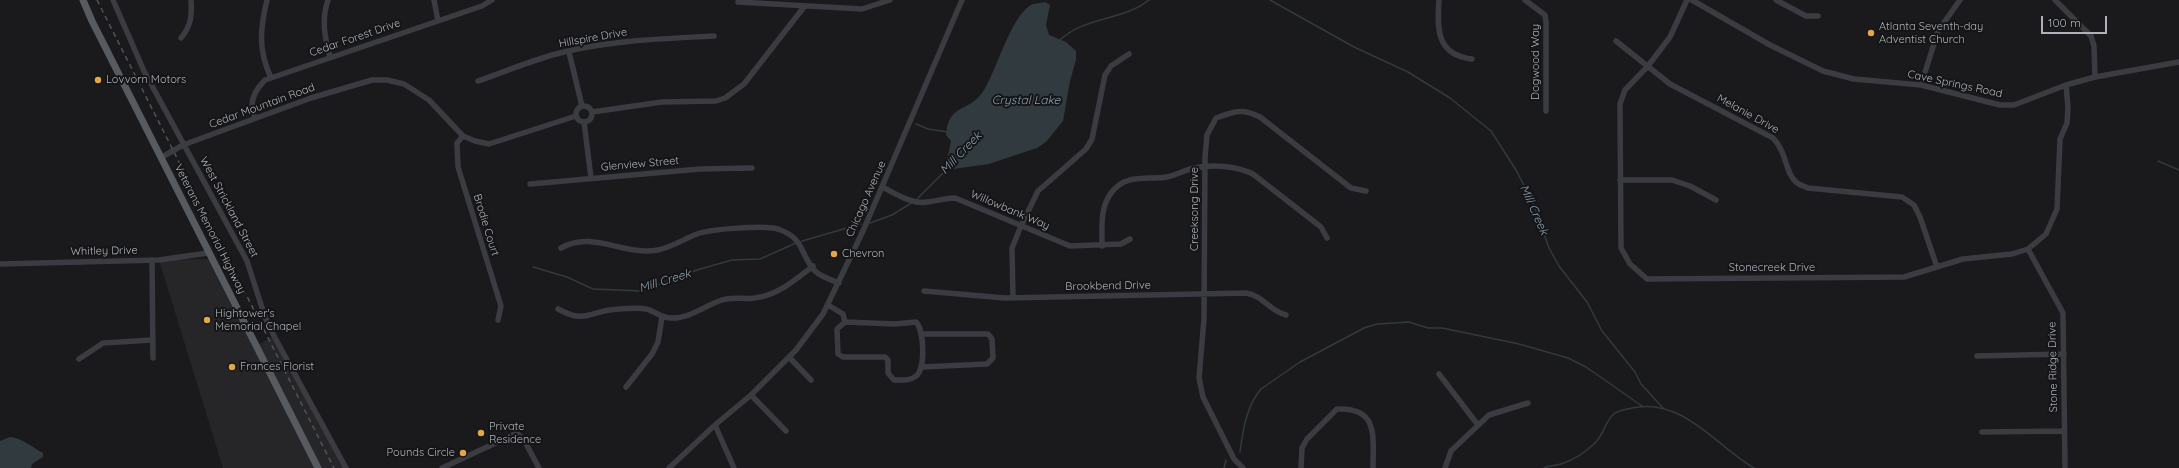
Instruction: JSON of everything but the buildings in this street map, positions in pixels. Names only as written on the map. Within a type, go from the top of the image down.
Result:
[{"type":"main road","name":"Veterans Memorial Highway","points":[[83,0],[92,21],[162,157],[208,253],[318,468]]},
{"type":"street","name":"West Strickland Street","points":[[113,0],[144,72],[242,250],[265,317],[301,388],[346,468]]},
{"type":"street","points":[[181,38],[188,30],[191,22],[191,0]]},
{"type":"street","points":[[267,0],[260,40],[263,61],[271,78]]},
{"type":"street","points":[[328,0],[324,12],[324,35],[330,58]]},
{"type":"street","points":[[434,0],[438,21]]},
{"type":"street","name":"Cedar Forest Drive","points":[[255,118],[252,100],[256,89],[264,80],[482,6],[492,0]]},
{"type":"street","points":[[738,2],[804,7],[862,9],[888,0]]},
{"type":"street","name":"Chicago Avenue","points":[[669,468],[715,425],[751,395],[810,334],[828,305],[839,283],[962,0]]},
{"type":"street","points":[[1439,0],[1437,25],[1444,44],[1463,58],[1472,59]]},
{"type":"street","name":"Dogwood Way","points":[[1525,0],[1545,15],[1546,111]]},
{"type":"street","name":"Stonecreek Drive","points":[[1687,0],[1670,37],[1648,66],[1625,90],[1620,104],[1621,248],[1630,264],[1647,279],[1904,277],[1963,259],[2012,254],[2028,249],[2046,234],[2057,209],[2060,139],[2067,122],[2068,107],[2066,85]]},
{"type":"street","name":"Cave Springs Road","points":[[1692,0],[1770,45],[1823,71],[1854,79],[1921,85],[2000,106],[2014,105],[2066,85],[2096,77],[2179,62]]},
{"type":"street","points":[[1776,0],[1806,16],[1818,16]]},
{"type":"street","points":[[1921,85],[1938,31],[1944,19],[1960,0]]},
{"type":"street","points":[[2054,0],[2091,36],[2094,46],[2096,77]]},
{"type":"street","points":[[592,112],[662,102],[716,101],[725,98],[744,84],[804,7]]},
{"type":"street","name":"Hillspire Drive","points":[[478,81],[569,52],[651,39],[714,36]]},
{"type":"street","name":"Melanie Drive","points":[[1616,41],[1670,84],[1773,138],[1781,145],[1789,172],[1796,182],[1808,188],[1902,197],[1914,205],[1920,217],[1937,267]]},
{"type":"street","points":[[569,52],[582,106]]},
{"type":"street","points":[[1013,298],[1012,248],[1021,226],[1038,192],[1086,149],[1092,139],[1105,75],[1111,66],[1129,54]]},
{"type":"street","name":"Cedar Mountain Road","points":[[162,157],[183,145],[255,118],[311,98],[372,80],[387,80],[404,84],[423,95],[463,136]]},
{"type":"street","points":[[582,106],[589,108],[592,112]]},
{"type":"street","points":[[576,116],[578,109],[582,106]]},
{"type":"street","name":"Creeksong Drive","points":[[1243,468],[1234,459],[1203,397],[1199,378],[1205,294],[1205,167],[1207,135],[1216,118],[1233,111],[1247,111],[1260,117],[1351,188],[1366,191]]},
{"type":"street","points":[[584,122],[590,119],[592,112]]},
{"type":"street","points":[[576,116],[579,120],[584,122]]},
{"type":"street","points":[[463,136],[474,141],[489,144],[576,116]]},
{"type":"street","points":[[584,122],[591,178]]},
{"type":"street","name":"Brodie Court","points":[[463,136],[458,143],[458,167],[501,306],[498,320]]},
{"type":"street","points":[[1102,246],[1102,219],[1104,205],[1112,192],[1123,182],[1135,178],[1168,177],[1194,168],[1205,167],[1236,168],[1253,174],[1321,227],[1327,238]]},
{"type":"street","name":"Glenview Street","points":[[530,184],[700,169],[752,168]]},
{"type":"street","points":[[1620,180],[1672,180],[1690,186],[1716,200]]},
{"type":"street","name":"Willowbank Way","points":[[882,187],[912,201],[926,203],[945,198],[955,198],[1070,246],[1102,246],[1121,244],[1130,239]]},
{"type":"street","points":[[561,248],[572,242],[597,241],[639,252],[658,250],[697,234],[716,229],[776,228],[790,234],[800,243],[815,271],[839,283]]},
{"type":"street","name":"Stone Ridge Drive","points":[[2028,249],[2063,313],[2065,468]]},
{"type":"street","name":"Whitley Drive","points":[[0,264],[152,260],[184,258],[208,253]]},
{"type":"street","points":[[152,260],[153,358]]},
{"type":"street","points":[[558,309],[572,317],[585,317],[608,310],[645,309],[662,317],[673,318],[687,316],[724,299],[737,297],[754,299],[774,294],[789,285],[813,266]]},
{"type":"street","name":"Brookbend Drive","points":[[924,291],[1013,298],[1246,293],[1256,295],[1277,313],[1286,316]]},
{"type":"street","points":[[828,305],[843,314],[845,322]]},
{"type":"street","points":[[626,387],[652,354],[658,342],[662,317]]},
{"type":"street","points":[[845,322],[895,324],[916,322],[919,325],[922,334],[922,367],[918,376],[910,379],[894,380],[888,373],[888,360],[885,357],[843,357],[838,354],[837,350],[837,329],[845,322]]},
{"type":"street","points":[[922,334],[988,334],[992,339],[992,358],[987,364],[922,367]]},
{"type":"street","points":[[79,359],[103,343],[152,340]]},
{"type":"street","points":[[1977,356],[2064,354]]},
{"type":"street","points":[[789,357],[811,380]]},
{"type":"street","points":[[1438,374],[1478,425]]},
{"type":"street","points":[[751,395],[786,431]]},
{"type":"street","points":[[1445,468],[1451,451],[1489,415],[1528,403]]},
{"type":"street","points":[[1301,468],[1302,448],[1307,439],[1337,409],[1352,409],[1362,413],[1369,422],[1373,434],[1373,468]]},
{"type":"street","points":[[715,425],[734,468]]},
{"type":"street","points":[[1982,432],[2064,432]]},
{"type":"street","points":[[442,468],[517,433],[524,440],[539,468]]},
{"type":"shaded area","points":[[211,259],[257,345],[274,336],[346,468],[223,468],[159,260]]},
{"type":"water","name":"Crystal Lake","points":[[1045,2],[1050,5],[1046,25],[1049,35],[1066,42],[1076,51],[1076,60],[1070,81],[1063,121],[1046,142],[1037,148],[989,164],[953,169],[946,164],[951,141],[946,135],[951,118],[955,113],[970,104],[982,93],[1011,31],[1025,10],[1033,4]]},
{"type":"water","points":[[10,437],[27,443],[43,453],[43,457],[32,464],[31,468],[0,468],[0,441]]},
{"type":"waterway","name":"Mill Creek","points":[[1060,40],[1070,32],[1092,22],[1128,12],[1149,0]]},
{"type":"waterway","name":"Mill Creek","points":[[1270,0],[1354,47],[1408,72],[1450,98],[1491,131],[1516,170],[1534,205],[1549,248],[1559,266],[1587,302],[1602,331],[1635,372],[1641,384],[1664,409]]},
{"type":"waterway","points":[[916,124],[928,129],[948,132]]},
{"type":"waterway","points":[[2158,161],[2179,170]]},
{"type":"waterway","name":"Mill Creek","points":[[918,198],[950,166]]},
{"type":"waterway","name":"Mill Creek","points":[[870,223],[892,215],[913,202]]},
{"type":"waterway","name":"Mill Creek","points":[[802,241],[861,224]]},
{"type":"waterway","name":"Mill Creek","points":[[533,267],[567,277],[593,289],[641,291],[697,270],[732,260],[760,259],[796,243]]},
{"type":"waterway","points":[[1240,452],[1244,427],[1249,411],[1261,389],[1300,362],[1364,328],[1377,324],[1409,322],[1428,328],[1442,328],[1519,344],[1568,358],[1586,367],[1642,406]]},
{"type":"waterway","points":[[1544,468],[1559,465],[1588,450],[1601,436],[1609,420],[1615,413],[1632,408],[1650,407],[1667,410],[1683,416],[1754,468]]},
{"type":"waterway","points":[[1224,468],[1226,460]]},
{"type":"railway","points":[[97,0],[334,468]]},
{"type":"place","name":"Atlanta Seventh-day Adventist Church","points":[[1871,33]]},
{"type":"place","name":"Lovvorn Motors","points":[[98,80]]},
{"type":"place","name":"Chevron","points":[[834,254]]},
{"type":"place","name":"Hightower's Memorial Chapel","points":[[207,320]]},
{"type":"place","name":"Frances Florist","points":[[232,367]]},
{"type":"place","name":"Private Residence","points":[[481,433]]},
{"type":"place","name":"Pounds Circle","points":[[463,453]]}]
